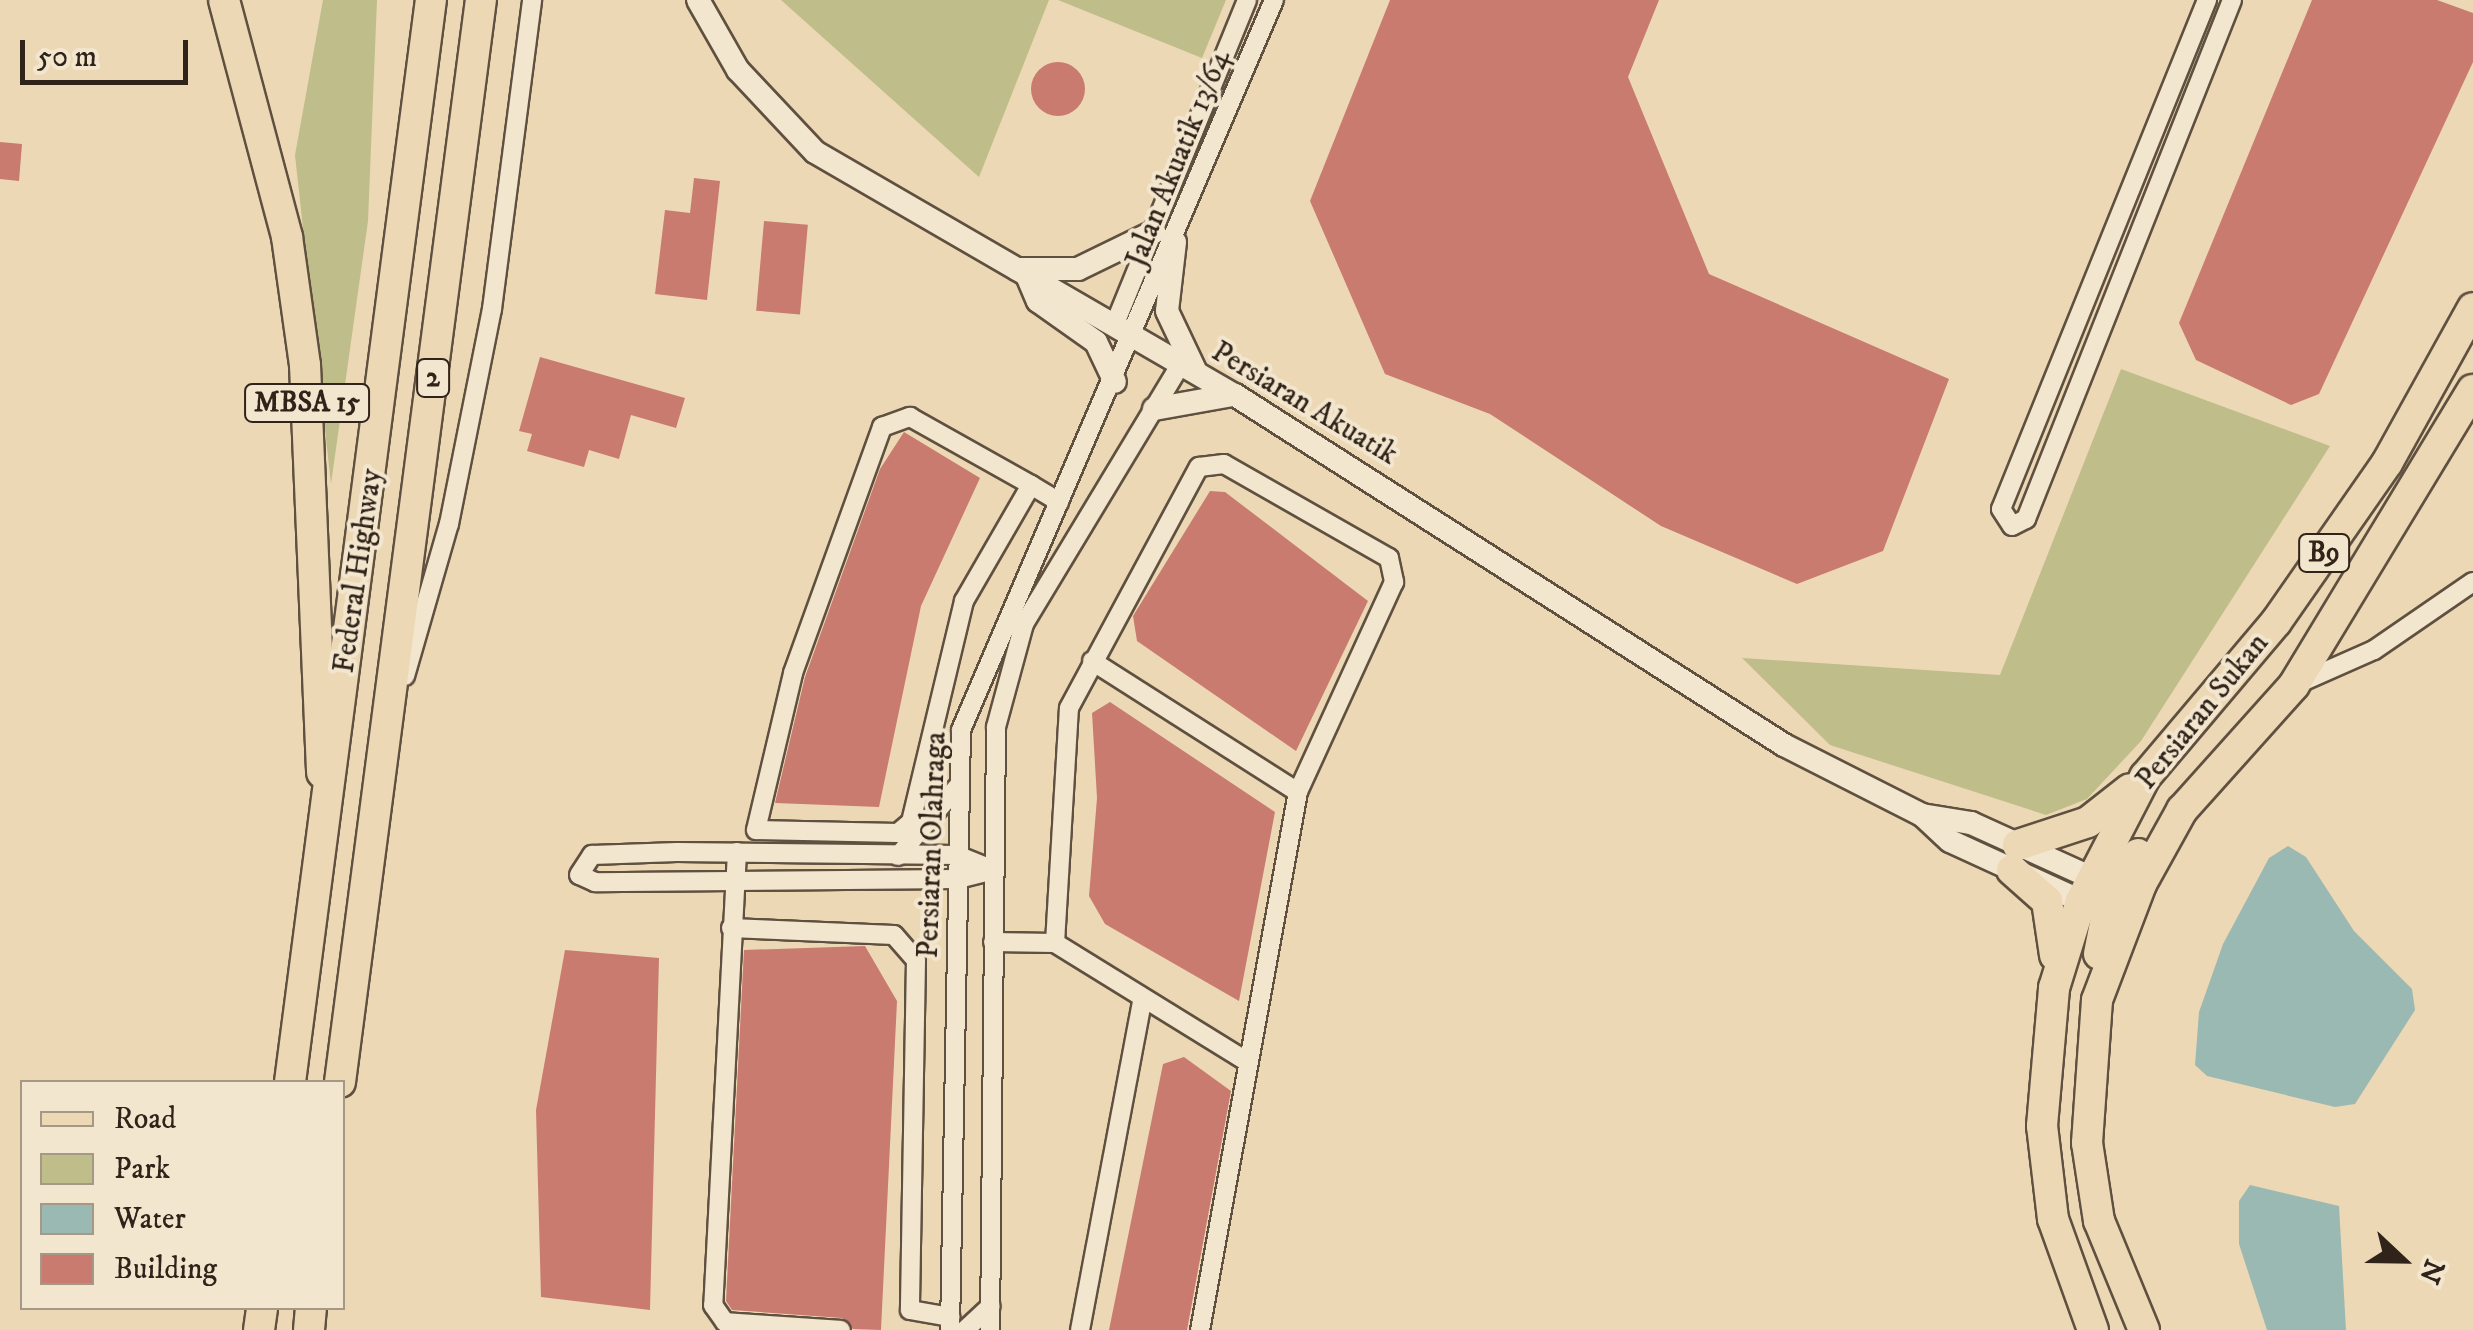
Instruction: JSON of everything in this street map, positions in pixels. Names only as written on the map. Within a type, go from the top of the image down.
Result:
[{"type":"main road","name":"MBSA 15","points":[[224,0],[287,237],[305,366],[324,816]]},
{"type":"main road","name":"Federal Highway","points":[[290,1080],[431,0]]},
{"type":"main road","name":"Federal Highway","points":[[340,1080],[480,0]]},
{"type":"main road","name":"Persiaran Sukan","points":[[2093,1330],[2053,1219],[2042,1126],[2054,988],[2145,777],[2276,622],[2376,479],[2473,308]]},
{"type":"main road","name":"Persiaran Sukan","points":[[2144,1330],[2099,1220],[2087,1143],[2098,1000],[2141,884],[2182,810],[2294,685],[2473,390]]},
{"type":"main road","points":[[2054,988],[2056,921],[2047,901],[2015,858],[2088,822],[2145,777]]},
{"type":"main road","points":[[2098,1000],[2094,892],[2150,835],[2182,810]]},
{"type":"street","points":[[382,754],[449,524],[492,309],[532,0]]},
{"type":"street","name":"Persiaran Akuatik","points":[[698,0],[738,70],[815,152],[1235,395],[1784,745],[1922,815],[1950,840],[2015,858],[2094,892]]},
{"type":"street","name":"Jalan Akuatik 13/64","points":[[1164,237],[1247,0]]},
{"type":"street","name":"Jalan Akuatik 13/64","points":[[1124,332],[1274,0]]},
{"type":"street","points":[[2206,0],[2002,510],[2012,526],[2026,519],[2232,0]]},
{"type":"street","points":[[1115,382],[1096,342],[1038,301],[1021,273],[1078,269],[1164,237],[1167,311],[1189,369]]},
{"type":"street","name":"Persiaran Olahraga","points":[[955,1326],[961,730],[1115,382],[1124,332]]},
{"type":"street","name":"Persiaran Olahraga","points":[[990,1330],[994,1302],[992,942],[996,728],[1024,624],[1154,409],[1189,369]]},
{"type":"street","points":[[1154,409],[1235,395]]},
{"type":"street","points":[[1031,485],[964,601],[911,822],[898,833],[756,830],[793,673],[882,426],[910,417],[1031,485],[1059,502]]},
{"type":"street","points":[[1055,943],[1069,708],[1200,468],[1224,464],[1389,558],[1394,582],[1298,792],[1200,1330]]},
{"type":"street","points":[[2294,685],[2374,650],[2473,582]]},
{"type":"street","points":[[1092,661],[1298,792]]},
{"type":"street","points":[[898,856],[959,785]]},
{"type":"street","points":[[677,852],[957,855],[994,870],[957,879],[596,882],[579,875],[592,855],[677,852]]},
{"type":"street","points":[[676,880],[677,852]]},
{"type":"street","points":[[737,852],[715,1315],[841,1330]]},
{"type":"street","points":[[731,928],[894,935],[916,960],[910,1310],[955,1326],[994,1302]]},
{"type":"street","points":[[992,942],[1055,943],[1142,1001],[1248,1062]]},
{"type":"street","points":[[1082,1321],[1142,1001]]},
{"type":"green space","points":[[323,0],[377,0],[368,221],[331,484],[295,155]]},
{"type":"green space","points":[[781,0],[1049,0],[979,177]]},
{"type":"green space","points":[[1058,0],[1226,0],[1202,58]]},
{"type":"green space","points":[[2121,369],[2330,446],[2141,741],[2087,799],[2046,815],[1830,745],[1742,658],[2000,675]]},
{"type":"water","points":[[2288,846],[2306,857],[2354,931],[2412,989],[2415,1010],[2355,1104],[2335,1107],[2207,1076],[2195,1065],[2199,1012],[2223,944],[2269,858]]},
{"type":"water","points":[[2250,1185],[2339,1206],[2346,1330],[2267,1330],[2239,1244],[2239,1201]]},
{"type":"building","points":[[1390,0],[1659,0],[1628,77],[1709,274],[1949,379],[1883,551],[1797,584],[1661,526],[1490,414],[1385,374],[1310,201]]},
{"type":"building","points":[[2312,0],[2437,0],[2473,13],[2473,62],[2319,394],[2291,405],[2196,360],[2179,323]]},
{"type":"building","points":[[1058,62],[1077,70],[1085,89],[1077,108],[1058,116],[1039,108],[1031,89],[1039,70]]},
{"type":"building","points":[[0,142],[22,144],[19,181],[0,179]]},
{"type":"building","points":[[694,178],[720,181],[707,300],[655,294],[665,210],[690,213]]},
{"type":"building","points":[[764,221],[808,225],[800,314],[756,311]]},
{"type":"building","points":[[540,357],[685,398],[676,428],[631,415],[619,459],[589,450],[584,467],[527,451],[532,434],[519,431]]},
{"type":"building","points":[[904,432],[980,478],[921,606],[879,807],[775,803],[805,677],[880,469]]},
{"type":"building","points":[[1210,491],[1225,492],[1368,601],[1296,751],[1137,641],[1133,616]]},
{"type":"building","points":[[1110,702],[1275,812],[1239,1001],[1105,924],[1089,896],[1097,798],[1092,713]]},
{"type":"building","points":[[865,946],[897,1001],[881,1330],[853,1329],[842,1318],[732,1310],[726,1301],[744,950]]},
{"type":"building","points":[[565,950],[659,958],[650,1310],[541,1297],[536,1110]]},
{"type":"building","points":[[1184,1057],[1231,1091],[1187,1330],[1109,1330],[1163,1064]]}]
